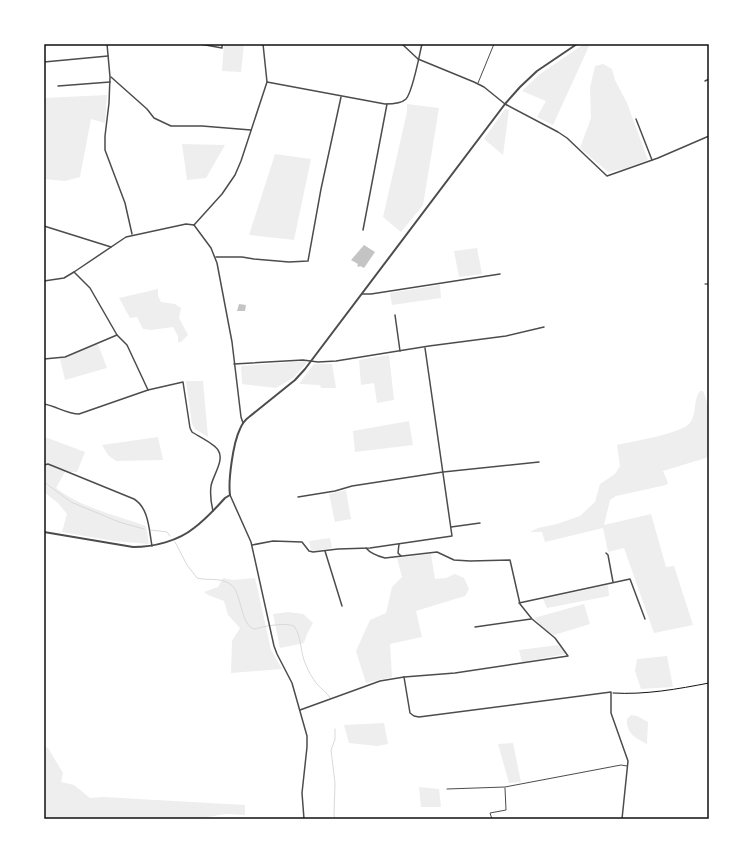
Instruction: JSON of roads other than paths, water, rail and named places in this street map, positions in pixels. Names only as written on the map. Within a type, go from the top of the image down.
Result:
[{"type":"street","points":[[108,44],[110,82],[105,136],[106,150],[125,203],[132,234]]},
{"type":"street","points":[[200,44],[222,48],[222,44]]},
{"type":"street","points":[[194,225],[222,194],[235,175],[241,161],[267,82],[263,44]]},
{"type":"street","points":[[402,44],[418,59],[478,84],[505,104],[558,132],[567,138],[607,176],[652,160],[709,136]]},
{"type":"street","points":[[267,82],[341,97],[395,104],[405,100],[410,93],[422,44]]},
{"type":"street","points":[[304,819],[302,793],[308,742],[290,678],[277,654],[252,545],[230,495],[229,485],[237,438],[243,423],[249,416],[295,380],[312,361],[505,104],[537,71],[577,44]]},
{"type":"street","points":[[44,62],[108,56]]},
{"type":"street","points":[[110,77],[154,118],[171,126],[202,126],[250,130]]},
{"type":"street","points":[[705,80],[709,79]]},
{"type":"street","points":[[58,86],[110,82]]},
{"type":"street","points":[[216,257],[242,257],[290,262],[308,260],[321,189],[341,97]]},
{"type":"street","points":[[363,230],[387,104]]},
{"type":"street","points":[[636,119],[652,160]]},
{"type":"street","points":[[44,281],[64,278],[121,239],[132,234],[186,224],[194,225],[209,244],[216,257],[230,330],[243,423]]},
{"type":"street","points":[[44,226],[111,247]]},
{"type":"street","points":[[74,272],[90,288],[117,335],[127,345],[148,390]]},
{"type":"street","points":[[362,294],[371,294],[500,274]]},
{"type":"street","points":[[395,315],[400,351]]},
{"type":"street","points":[[234,364],[303,360],[318,362],[336,361],[425,348],[429,346],[506,336],[544,327]]},
{"type":"street","points":[[44,359],[65,357],[117,335]]},
{"type":"street","points":[[252,545],[273,541],[302,542],[309,551],[312,552],[338,548],[366,548],[452,536],[425,348]]},
{"type":"street","points":[[44,404],[53,405],[73,414],[79,414],[148,390],[183,382],[190,428],[192,432],[218,449],[220,454],[220,460],[211,486],[213,511]]},
{"type":"street","points":[[298,497],[335,491],[352,486],[443,472],[539,462]]},
{"type":"street","points":[[44,465],[48,464],[140,502],[145,512],[152,546]]},
{"type":"street","points":[[44,532],[133,547],[152,546],[189,531],[230,495]]},
{"type":"street","points":[[451,527],[480,523]]},
{"type":"street","points":[[399,544],[398,553],[401,556]]},
{"type":"street","points":[[300,710],[380,681],[404,677],[455,673],[568,656],[555,638],[532,619],[519,603],[510,560],[454,560],[437,552],[385,558],[369,552],[366,548]]},
{"type":"street","points":[[325,550],[342,606]]},
{"type":"street","points":[[606,553],[608,556],[613,582]]},
{"type":"street","points":[[519,603],[630,579],[645,619]]},
{"type":"street","points":[[476,627],[532,619]]},
{"type":"street","points":[[404,677],[410,713],[419,717],[611,692],[611,713],[627,756],[628,766],[622,819]]},
{"type":"lane","points":[[478,84],[494,44]]},
{"type":"lane","points":[[447,789],[505,787],[613,767],[628,766]]},
{"type":"lane","points":[[492,819],[490,813],[506,810],[505,787]]},
{"type":"waterway","points":[[44,482],[71,502],[119,522],[144,529]]},
{"type":"waterway","points":[[151,530],[167,532],[170,536]]},
{"type":"waterway","points":[[175,542],[187,565],[197,578],[226,582],[234,588],[237,593],[243,615],[249,626],[254,629],[279,625],[294,626],[297,630],[304,660],[308,670],[317,684],[330,698]]},
{"type":"waterway","points":[[335,729],[335,739],[331,750],[335,783],[335,819]]}]
